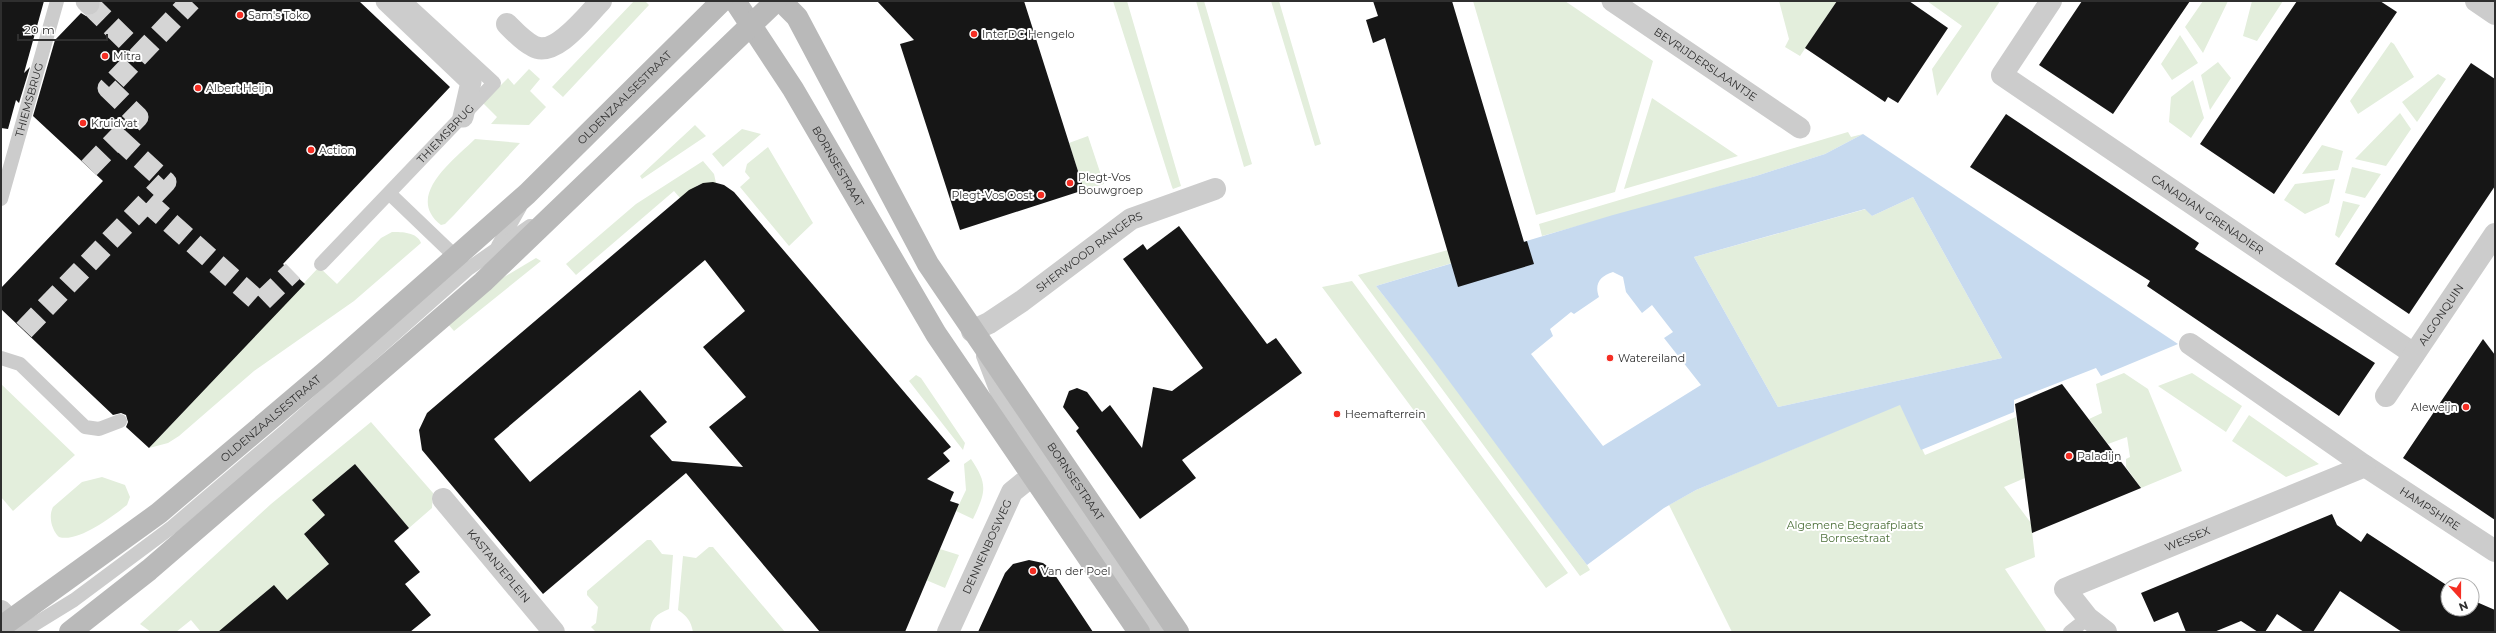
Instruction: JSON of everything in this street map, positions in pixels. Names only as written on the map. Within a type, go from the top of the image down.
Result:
[{"type":"main road","name":"OLDENZAALSESTRAAT","points":[[70,632],[149,570],[469,269],[527,194],[722,1]]},
{"type":"main road","name":"BORNSESTRAAT","points":[[735,1],[793,89],[936,334],[1178,632]]},
{"type":"main road","name":"OLDENZAALSESTRAAT","points":[[11,624],[159,512],[329,369],[469,269],[564,204],[776,1]]},
{"type":"main road","name":"BORNSESTRAAT","points":[[781,1],[797,17],[928,264],[972,331],[1044,466],[1139,632]]},
{"type":"street","name":"THIEMSBRUG","points":[[386,1],[471,82],[463,117]]},
{"type":"street","points":[[507,24],[534,47],[547,48],[559,44],[601,1]]},
{"type":"street","name":"BEVRIJDERSLAANTJE","points":[[1612,1],[1800,128]]},
{"type":"street","name":"CANADIAN GRENADIER","points":[[2051,1],[2002,75],[2414,354]]},
{"type":"street","points":[[2476,1],[2495,14]]},
{"type":"street","name":"SHERWOOD RANGERS","points":[[972,331],[989,323],[1022,301],[1131,219],[1215,189]]},
{"type":"street","name":"ALGONQUIN","points":[[2386,396],[2495,234]]},
{"type":"street","points":[[2190,344],[2366,466]]},
{"type":"street","name":"DENNENBOSWEG","points":[[948,632],[1012,492],[1044,466]]},
{"type":"street","name":"HAMPSHIRE","points":[[2366,466],[2495,551]]},
{"type":"street","name":"WESSEX","points":[[2106,632],[2088,618],[2065,589],[2366,466]]},
{"type":"street","name":"KASTANJEPLEIN","points":[[443,499],[554,632]]},
{"type":"lane","name":"THIEMSBRUG","points":[[1,199],[57,1]]},
{"type":"lane","points":[[405,1],[494,83],[463,117]]},
{"type":"lane","name":"THIEMSBRUG","points":[[321,264],[463,117]]},
{"type":"lane","points":[[390,194],[469,269]]},
{"type":"lane","name":"OLDENZAALSESTRAAT","points":[[497,248],[527,194]]},
{"type":"lane","name":"OLDENZAALSESTRAAT","points":[[469,269],[497,248],[564,204]]},
{"type":"lane","name":"BORNSESTRAAT","points":[[972,331],[999,398]]},
{"type":"lane","name":"BORNSESTRAAT","points":[[936,334],[999,398],[1158,632]]},
{"type":"lane","points":[[1,358],[20,364],[85,427],[99,429],[120,421]]},
{"type":"lane","points":[[2070,632],[2088,618]]},
{"type":"green space","points":[[634,1],[645,1],[649,5],[563,97],[552,87]]},
{"type":"green space","points":[[1113,1],[1127,1],[1181,186],[1173,189],[1172,187]]},
{"type":"green space","points":[[1196,1],[1204,1],[1252,164],[1244,167]]},
{"type":"green space","points":[[1271,1],[1279,1],[1321,144],[1315,146]]},
{"type":"green space","points":[[1473,1],[1565,1],[1653,61],[1615,192],[1536,215]]},
{"type":"green space","points":[[1779,1],[1837,1],[1800,56],[1785,47],[1789,39]]},
{"type":"green space","points":[[1927,1],[2000,1],[1937,96],[1932,69],[1962,26]]},
{"type":"green space","points":[[2203,1],[2228,1],[2203,53],[2185,27]]},
{"type":"green space","points":[[2252,1],[2283,1],[2257,41],[2243,36]]},
{"type":"green space","points":[[2180,35],[2198,63],[2172,80],[2161,64]]},
{"type":"green space","points":[[2391,42],[2394,44],[2414,77],[2358,114],[2350,101]]},
{"type":"green space","points":[[2218,62],[2231,78],[2210,110],[2201,75]]},
{"type":"green space","points":[[529,69],[540,79],[530,91],[546,107],[529,125],[491,124],[497,117],[483,103],[508,78],[514,85]]},
{"type":"green space","points":[[2438,74],[2446,79],[2417,122],[2402,102]]},
{"type":"green space","points":[[2193,80],[2204,118],[2191,138],[2169,122],[2171,97]]},
{"type":"green space","points":[[1652,98],[1738,156],[1624,189]]},
{"type":"green space","points":[[2400,113],[2411,129],[2386,166],[2355,159]]},
{"type":"green space","points":[[695,125],[706,136],[642,179],[640,176]]},
{"type":"green space","points":[[742,129],[761,134],[723,167],[712,154]]},
{"type":"green space","points":[[1848,132],[1851,137],[1863,134],[1825,154],[1756,176],[1542,236],[1539,224]]},
{"type":"green space","points":[[1088,136],[1104,184],[1084,190],[1069,143]]},
{"type":"green space","points":[[475,139],[520,143],[454,215],[445,224],[441,225],[431,214],[428,202],[430,191],[436,179],[445,168]]},
{"type":"green space","points":[[2322,145],[2343,151],[2338,170],[2302,174]]},
{"type":"green space","points":[[768,147],[813,223],[789,246],[740,187],[750,178],[745,172],[747,164]]},
{"type":"green space","points":[[703,161],[714,174],[716,183],[698,185],[680,198],[674,191],[576,275],[566,264],[636,204]]},
{"type":"green space","points":[[2352,167],[2381,174],[2365,198],[2345,193]]},
{"type":"green space","points":[[2335,179],[2329,203],[2305,214],[2284,200],[2295,184]]},
{"type":"green space","points":[[1913,197],[2002,358],[1778,407],[1694,257],[1866,209],[1872,216]]},
{"type":"green space","points":[[2343,201],[2360,205],[2339,238],[2335,235]]},
{"type":"green space","points":[[392,232],[413,235],[419,239],[421,243],[354,301],[254,371],[179,436],[168,443],[149,448],[319,267],[337,284],[381,238]]},
{"type":"green space","points":[[1448,250],[1452,263],[1376,286],[1457,390],[1587,565],[1590,570],[1580,576],[1358,275]]},
{"type":"green space","points":[[536,258],[541,261],[454,331],[447,323],[499,280]]},
{"type":"green space","points":[[1352,281],[1568,573],[1546,588],[1322,287]]},
{"type":"green space","points":[[2124,373],[2148,389],[2182,471],[2141,488],[2126,467],[2126,459],[2130,457],[2127,437],[2108,444],[2089,419],[2102,413],[2096,384]]},
{"type":"green space","points":[[2192,373],[2242,406],[2226,432],[2158,386]]},
{"type":"green space","points":[[916,375],[921,378],[965,443],[963,450],[909,381]]},
{"type":"green space","points":[[1,384],[75,455],[13,511],[1,497]]},
{"type":"green space","name":"Algemene Begraafplaats Bornsestraat","points":[[1900,404],[1925,455],[2016,417],[2025,478],[2004,487],[2031,523],[2035,557],[2005,569],[2047,632],[1732,632],[1669,505],[1696,490]]},
{"type":"green space","points":[[2249,415],[2319,464],[2286,477],[2232,441]]},
{"type":"green space","points":[[371,422],[433,493],[432,508],[409,528],[355,464],[313,500],[325,515],[304,534],[329,564],[310,603],[230,632],[201,632],[191,620],[176,632],[151,632],[140,624],[271,504]]},
{"type":"green space","points":[[971,459],[983,482],[983,495],[973,519],[956,511],[966,490],[964,464]]},
{"type":"green space","points":[[102,477],[125,485],[130,497],[127,505],[104,522],[85,532],[67,538],[59,537],[54,531],[51,519],[53,507],[82,482]]},
{"type":"green space","points":[[647,540],[651,540],[662,554],[673,555],[669,609],[658,615],[653,620],[650,632],[596,632],[591,627],[596,623],[598,607],[587,595],[587,591]]},
{"type":"green space","points":[[709,547],[713,547],[785,632],[693,632],[688,619],[678,610],[683,556],[696,558]]},
{"type":"green space","points":[[940,549],[959,555],[945,588],[926,580]]},
{"type":"water","points":[[1863,134],[2178,344],[2101,376],[2096,368],[2014,400],[2014,412],[1921,450],[1900,405],[1696,490],[1664,508],[1587,565],[1430,355],[1376,286],[1613,215],[1756,176],[1825,154]],"holes":[[[1913,197],[2002,358],[1778,407],[1694,257],[1865,209],[1872,216]],[[1613,272],[1623,277],[1626,292],[1642,313],[1652,305],[1673,332],[1664,338],[1701,385],[1603,446],[1531,354],[1553,336],[1550,329],[1571,312],[1574,314],[1599,297],[1597,288],[1599,281]]]},
{"type":"building","points":[[1,1],[44,1],[24,73],[30,67],[19,103],[16,100],[8,129],[1,128]]},
{"type":"building","points":[[101,1],[359,1],[450,87],[283,264],[305,284],[149,448],[126,427],[128,422],[126,415],[121,413],[113,415],[1,309],[1,288],[103,181],[33,116],[55,40],[81,13],[86,16],[97,13]]},
{"type":"building","points":[[877,1],[1024,1],[1084,190],[960,230],[900,44],[914,40]]},
{"type":"building","points":[[1373,1],[1452,1],[1524,242],[1527,241],[1534,264],[1458,287],[1385,38],[1373,43],[1366,20],[1378,16]]},
{"type":"building","points":[[1837,1],[1909,1],[1948,28],[1898,103],[1888,97],[1885,102],[1805,48]]},
{"type":"building","points":[[2082,1],[2190,1],[2113,114],[2039,65]]},
{"type":"building","points":[[2297,1],[2380,1],[2397,12],[2274,194],[2200,144]]},
{"type":"building","points":[[2471,63],[2495,79],[2495,186],[2409,314],[2335,264]]},
{"type":"building","points":[[2006,114],[2199,243],[2195,249],[2375,363],[2339,416],[2147,286],[2150,281],[1970,167]]},
{"type":"building","points":[[713,182],[724,185],[734,192],[951,447],[943,453],[950,461],[927,479],[954,492],[950,501],[959,504],[905,632],[820,632],[686,473],[543,594],[422,450],[419,430],[427,413],[689,190],[703,183]],"holes":[[[705,260],[745,311],[703,347],[746,397],[709,427],[743,467],[672,461],[650,436],[667,422],[640,390],[530,482],[494,439]]]},
{"type":"building","points":[[1179,226],[1267,344],[1276,338],[1302,373],[1182,460],[1196,478],[1140,519],[1076,431],[1079,428],[1063,407],[1069,391],[1077,388],[1087,392],[1102,412],[1110,405],[1142,448],[1153,387],[1172,391],[1203,368],[1123,259],[1143,244],[1147,250]]},
{"type":"building","name":"Aleweijn","points":[[2483,339],[2495,355],[2495,520],[2403,458]]},
{"type":"building","name":"Paladijn","points":[[2062,384],[2141,488],[2032,533],[2015,404]]},
{"type":"building","points":[[355,464],[409,528],[394,541],[420,572],[405,584],[431,615],[410,632],[218,632],[274,585],[287,600],[329,564],[304,534],[325,515],[312,500]]},
{"type":"building","points":[[2332,514],[2337,525],[2361,542],[2367,533],[2440,581],[2440,617],[2480,617],[2480,603],[2495,610],[2495,632],[2402,632],[2340,591],[2313,632],[2304,632],[2277,614],[2265,632],[2258,632],[2241,621],[2214,632],[2186,632],[2178,612],[2154,622],[2141,593]]},
{"type":"building","points":[[1029,560],[1043,563],[1051,569],[1093,632],[978,632],[1005,573],[1013,564]]},
{"type":"tunnel","points":[[89,168],[138,117],[108,88],[191,1]]},
{"type":"tunnel","points":[[89,4],[141,55]]},
{"type":"tunnel","points":[[118,138],[166,182],[147,202],[260,303],[293,271]]},
{"type":"tunnel","points":[[24,330],[147,202]]},
{"type":"place","name":"Sam's Toko","points":[[240,15]]},
{"type":"place","name":"InterDC Hengelo","points":[[974,34]]},
{"type":"place","name":"Mitra","points":[[105,56]]},
{"type":"place","name":"Albert Heijn","points":[[198,88]]},
{"type":"place","name":"Kruidvat","points":[[83,123]]},
{"type":"place","name":"Action","points":[[311,150]]},
{"type":"place","name":"Plegt-Vos Bouwgroep","points":[[1070,183]]},
{"type":"place","name":"Plegt-Vos Oost","points":[[1041,195]]},
{"type":"place","name":"Watereiland","points":[[1610,358]]},
{"type":"place","name":"Aleweijn","points":[[2466,407]]},
{"type":"place","name":"Heemafterrein","points":[[1337,414]]},
{"type":"place","name":"Paladijn","points":[[2069,456]]},
{"type":"place","name":"Van der Poel","points":[[1033,571]]}]
